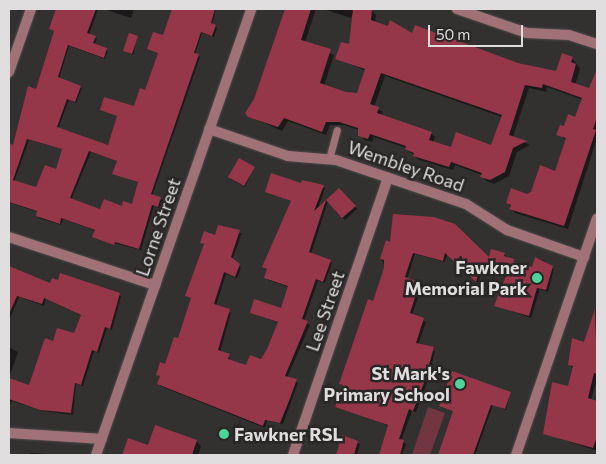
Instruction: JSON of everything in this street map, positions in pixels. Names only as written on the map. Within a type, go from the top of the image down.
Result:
[{"type":"street","points":[[9,72],[12,49],[31,9]]},
{"type":"street","name":"Lorne Street","points":[[96,455],[251,9]]},
{"type":"street","points":[[458,9],[527,33],[569,35],[597,44]]},
{"type":"street","name":"Wembley Road","points":[[209,129],[288,156],[329,159],[466,204],[507,230],[584,257]]},
{"type":"street","name":"Lee Street","points":[[293,455],[388,178]]},
{"type":"street","points":[[516,455],[597,218]]},
{"type":"street","points":[[9,237],[155,285]]},
{"type":"street","points":[[9,432],[102,439]]},
{"type":"lane","points":[[329,159],[337,130]]},
{"type":"shaded area","points":[[428,407],[445,413],[430,455],[412,455]]},
{"type":"building","points":[[56,9],[96,9],[87,33],[96,36],[93,43],[107,48],[104,58],[68,45],[58,77],[81,86],[75,102],[67,99],[57,127],[108,145],[117,116],[100,110],[104,97],[134,106],[140,88],[145,90],[158,53],[147,49],[153,32],[163,35],[172,9],[215,9],[211,23],[216,25],[212,36],[201,32],[194,53],[199,54],[151,194],[161,197],[158,207],[152,205],[139,249],[115,242],[114,245],[92,237],[95,230],[61,218],[60,224],[36,216],[37,211],[9,202],[9,143],[13,145],[28,86],[36,89],[54,31],[49,29]],"holes":[[[27,139],[62,149],[56,169],[45,165],[36,187],[13,180]],[[89,151],[117,161],[112,174],[138,182],[132,204],[123,201],[122,206],[104,199],[100,209],[70,198]]]},
{"type":"building","points":[[285,9],[311,9],[301,40],[331,49],[320,83],[346,92],[357,93],[365,69],[335,59],[341,42],[349,44],[353,9],[372,10],[371,20],[388,26],[390,20],[412,33],[415,25],[518,63],[556,71],[562,53],[573,57],[571,62],[576,64],[571,82],[589,88],[597,69],[597,117],[593,129],[596,130],[564,226],[509,209],[511,205],[506,203],[511,188],[527,194],[531,192],[540,165],[555,171],[566,138],[556,135],[560,125],[564,126],[568,114],[575,117],[582,98],[543,84],[542,88],[525,85],[509,135],[527,141],[513,148],[505,172],[490,180],[480,177],[482,173],[451,162],[449,167],[413,156],[414,153],[405,149],[406,146],[370,134],[368,139],[358,136],[358,128],[339,122],[326,122],[322,132],[284,118],[278,127],[248,117],[245,113],[254,99]],"holes":[[[381,73],[502,115],[491,145],[456,132],[451,147],[429,140],[432,132],[377,113],[379,107],[370,104]]]},
{"type":"building","points":[[129,33],[138,36],[132,54],[123,51]]},
{"type":"building","points":[[239,158],[255,167],[244,186],[228,177]]},
{"type":"building","points":[[271,173],[301,183],[302,180],[324,185],[314,211],[339,188],[356,206],[342,218],[326,200],[309,252],[331,260],[323,282],[316,279],[302,319],[308,321],[285,376],[297,379],[280,423],[265,420],[263,426],[157,384],[160,376],[156,375],[160,362],[165,364],[174,337],[178,338],[191,298],[185,296],[204,244],[200,243],[204,231],[215,235],[218,225],[240,230],[231,257],[240,264],[235,277],[224,272],[214,304],[230,309],[218,350],[230,354],[228,359],[246,365],[250,355],[261,359],[267,349],[278,322],[250,313],[254,299],[281,308],[288,286],[264,278],[267,269],[262,267],[291,201],[265,192]]},
{"type":"building","points":[[393,214],[434,217],[455,224],[489,257],[491,249],[505,253],[504,256],[514,259],[513,262],[532,267],[535,257],[553,266],[546,290],[537,288],[529,316],[494,306],[506,276],[480,268],[476,282],[445,253],[443,261],[413,253],[405,277],[420,282],[410,313],[424,318],[416,343],[434,347],[424,383],[413,411],[409,409],[399,439],[404,440],[400,455],[379,455],[388,425],[335,407],[343,385],[339,384],[368,299],[373,301],[384,268],[384,260],[380,259],[386,240],[390,242]]},
{"type":"building","points":[[9,266],[50,283],[52,278],[58,280],[60,273],[120,293],[110,329],[105,327],[97,352],[92,350],[81,385],[75,383],[71,413],[40,410],[9,399],[9,378],[29,385],[45,338],[53,341],[57,328],[74,333],[81,315],[44,298],[42,304],[17,296],[9,314]]},
{"type":"building","points":[[464,284],[475,286],[472,296],[461,293]]},
{"type":"building","points":[[595,309],[597,374],[594,373],[588,398],[597,401],[597,436],[593,448],[543,434],[552,382],[568,386],[573,366],[568,365],[572,338],[584,342]]},
{"type":"building","points":[[452,371],[511,392],[505,409],[491,405],[473,455],[438,455],[453,411],[439,406]]},
{"type":"building","points":[[155,425],[197,440],[192,455],[122,455],[128,438],[148,445]]},
{"type":"building","points":[[342,435],[358,441],[354,455],[336,455]]},
{"type":"place","name":"Fawkner Memorial Park","points":[[537,278]]},
{"type":"place","name":"St Mark's Primary School","points":[[460,384]]},
{"type":"place","name":"Fawkner RSL","points":[[224,434]]}]
